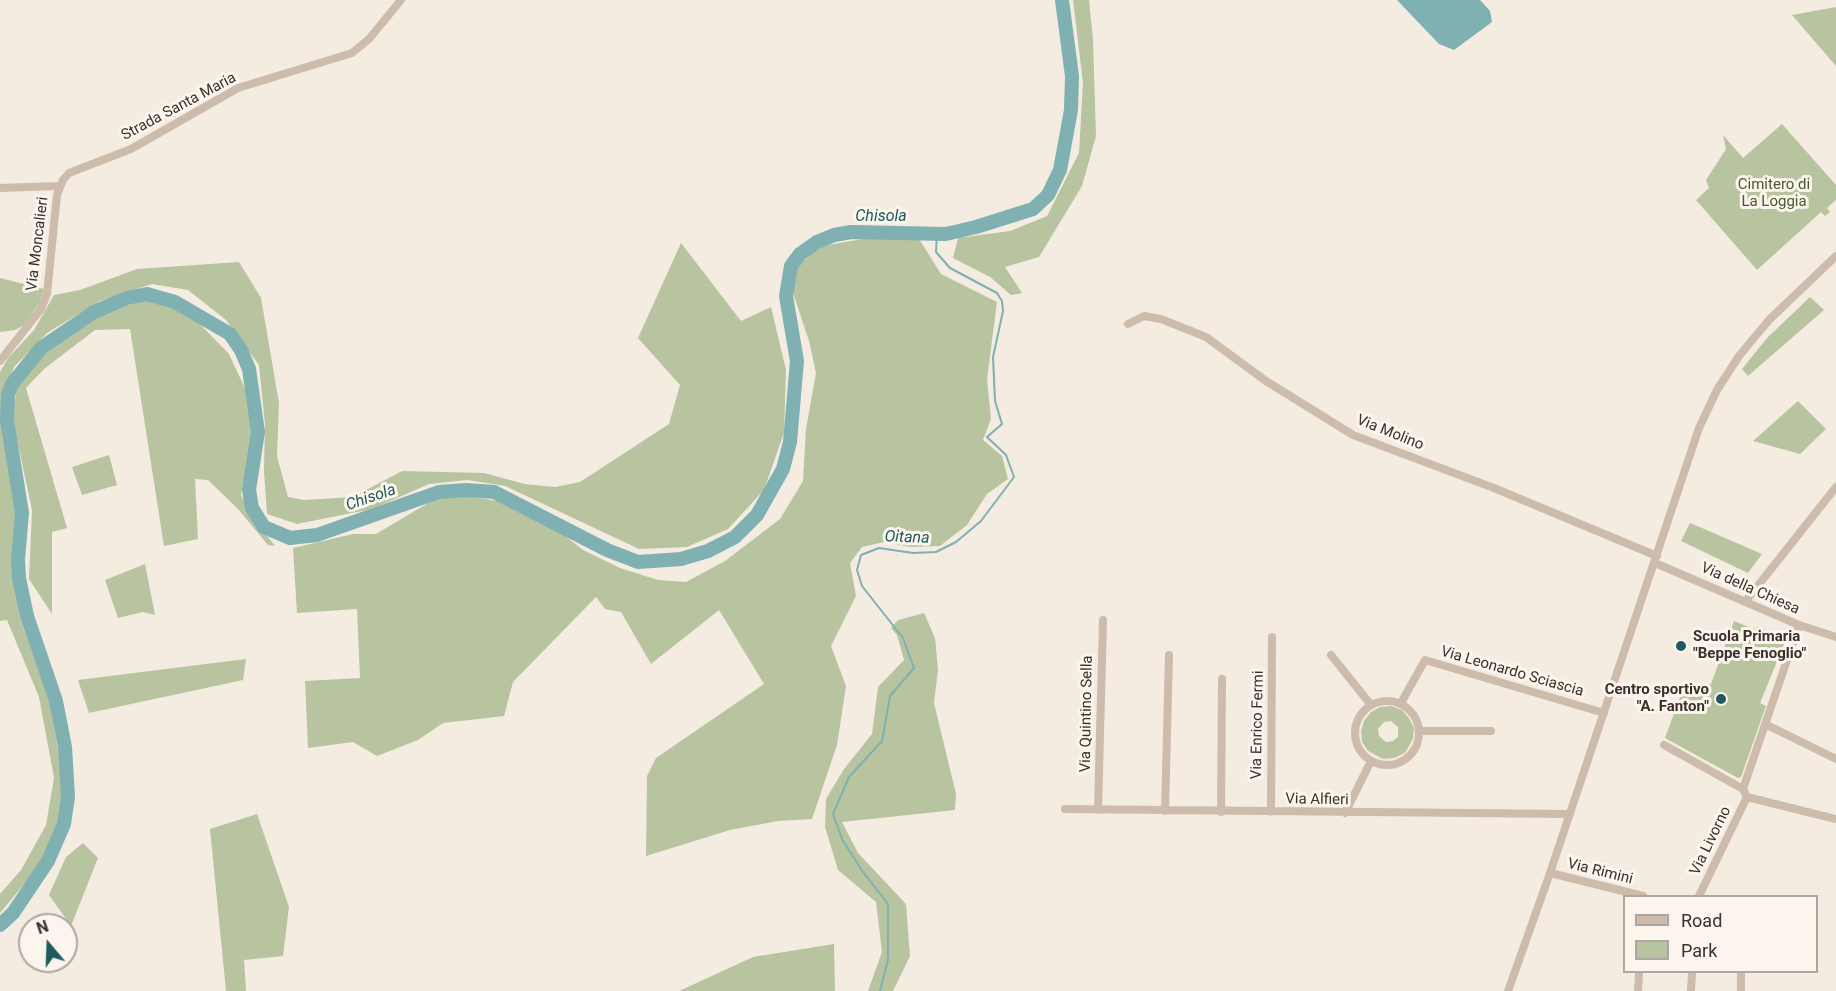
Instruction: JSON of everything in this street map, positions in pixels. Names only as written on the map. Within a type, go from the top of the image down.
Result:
[{"type":"street","name":"Strada Santa Maria","points":[[59,186],[69,173],[77,168],[132,149],[238,88],[352,53],[369,39],[401,0]]},
{"type":"street","points":[[0,189],[59,186]]},
{"type":"street","name":"Via Moncalieri","points":[[0,362],[33,322],[47,294],[54,210],[59,186]]},
{"type":"street","points":[[1508,991],[1551,873],[1656,559],[1679,482],[1699,428],[1717,390],[1739,356],[1769,320],[1836,256]]},
{"type":"street","points":[[1829,263],[1836,271]]},
{"type":"street","name":"Via Molino","points":[[1128,324],[1144,316],[1161,319],[1199,334],[1223,348],[1266,381],[1353,435],[1494,488],[1656,559]]},
{"type":"street","points":[[1745,602],[1836,487]]},
{"type":"street","name":"Via della Chiesa","points":[[1656,559],[1745,602],[1799,625],[1836,637]]},
{"type":"street","name":"Via Quintino Sella","points":[[1098,810],[1103,620]]},
{"type":"street","points":[[1743,789],[1799,625]]},
{"type":"street","name":"Via Enrico Fermi","points":[[1270,812],[1272,637]]},
{"type":"street","points":[[1165,811],[1169,655]]},
{"type":"street","points":[[1331,655],[1371,705]]},
{"type":"street","name":"Via Leonardo Sciascia","points":[[1401,704],[1425,660],[1605,713]]},
{"type":"street","points":[[1221,812],[1222,679]]},
{"type":"street","points":[[1388,701],[1401,704],[1414,716],[1419,731],[1416,747],[1402,762],[1381,765],[1371,762],[1358,748],[1355,729],[1358,720],[1371,705],[1388,701]]},
{"type":"street","points":[[1765,724],[1836,759]]},
{"type":"street","points":[[1419,731],[1491,731]]},
{"type":"street","points":[[1664,745],[1743,789],[1747,797],[1836,819]]},
{"type":"street","points":[[1345,813],[1371,762]]},
{"type":"street","name":"Via Livorno","points":[[1700,895],[1747,797]]},
{"type":"street","name":"Via Alfieri","points":[[1065,809],[1570,814]]},
{"type":"street","name":"Via Rimini","points":[[1551,873],[1638,895]]},
{"type":"street","points":[[1638,991],[1639,973]]},
{"type":"street","points":[[1691,991],[1692,973]]},
{"type":"street","points":[[1741,973],[1741,991]]},
{"type":"green space","points":[[1073,0],[1089,0],[1093,40],[1096,136],[1082,186],[1039,257],[1005,267],[1022,293],[1011,295],[990,277],[953,258],[958,238],[1010,231],[1047,216],[1079,153],[1083,83]]},
{"type":"green space","points":[[1836,7],[1836,66],[1792,15]]},
{"type":"green space","name":"Cimitero di La Loggia","points":[[1782,124],[1836,185],[1836,200],[1827,208],[1830,212],[1825,216],[1821,212],[1757,270],[1696,200],[1709,188],[1706,180],[1726,149],[1723,135],[1743,158]]},
{"type":"green space","points":[[863,239],[919,239],[941,274],[997,302],[987,379],[991,419],[983,440],[1002,456],[1008,479],[987,494],[967,525],[940,546],[910,547],[884,542],[862,547],[850,563],[856,596],[831,646],[846,686],[837,745],[812,819],[778,821],[730,830],[646,856],[647,776],[656,758],[764,684],[719,610],[651,664],[621,612],[605,609],[596,597],[513,682],[504,716],[443,723],[418,740],[377,756],[353,742],[308,748],[305,681],[360,678],[357,609],[297,613],[293,548],[353,534],[376,534],[435,499],[454,494],[497,501],[551,525],[583,550],[620,568],[658,580],[686,582],[725,561],[780,519],[803,481],[806,429],[816,373],[809,341],[793,293],[795,268],[821,246]]},
{"type":"green space","points":[[681,243],[741,321],[771,307],[786,370],[784,433],[764,490],[728,529],[687,547],[639,549],[505,486],[468,480],[429,484],[372,509],[297,524],[267,514],[264,471],[265,424],[259,365],[226,320],[188,290],[152,284],[100,301],[47,333],[14,367],[3,400],[2,429],[12,474],[16,512],[12,570],[20,618],[50,704],[63,778],[61,818],[40,865],[0,913],[0,894],[21,870],[46,825],[54,778],[39,697],[7,620],[0,621],[0,372],[8,358],[34,330],[54,295],[80,290],[137,269],[239,262],[261,298],[279,403],[277,456],[288,497],[304,500],[353,497],[402,471],[484,473],[525,484],[555,487],[580,482],[669,424],[680,385],[638,338]]},
{"type":"green space","points":[[0,278],[44,289],[39,304],[24,325],[15,330],[0,332]]},
{"type":"green space","points":[[1810,297],[1824,310],[1748,376],[1742,369],[1767,338]]},
{"type":"green space","points":[[148,298],[191,315],[229,354],[248,395],[253,435],[241,495],[252,516],[275,546],[268,545],[238,509],[208,480],[195,479],[198,539],[164,546],[130,329],[95,330],[44,369],[26,388],[67,528],[52,532],[52,614],[29,579],[32,510],[12,416],[18,384],[41,355],[96,317]]},
{"type":"green space","points":[[1798,401],[1826,429],[1800,454],[1753,441]]},
{"type":"green space","points":[[109,455],[117,485],[82,495],[72,467]]},
{"type":"green space","points":[[1690,523],[1762,554],[1748,573],[1681,541]]},
{"type":"green space","points":[[145,564],[155,615],[143,612],[118,618],[105,580]]},
{"type":"green space","points":[[924,613],[935,638],[938,670],[934,703],[956,794],[955,810],[842,822],[858,853],[906,904],[910,956],[893,991],[868,991],[882,952],[876,902],[838,870],[825,827],[826,799],[844,769],[872,734],[878,687],[904,660],[897,635],[891,628],[898,620]]},
{"type":"green space","name":"Centro sportivo \"A. Fanton\"","points":[[1734,621],[1756,630],[1757,627],[1787,637],[1760,703],[1766,706],[1741,777],[1738,778],[1665,738],[1682,692],[1686,694],[1711,684]]},
{"type":"green space","points":[[246,659],[243,680],[89,713],[78,680]]},
{"type":"green space","points":[[1391,706],[1402,710],[1414,728],[1413,739],[1405,753],[1394,758],[1383,759],[1368,751],[1362,742],[1361,731],[1364,721],[1371,712],[1380,707]],"holes":[[[1391,721],[1398,727],[1398,737],[1386,742],[1379,736],[1378,729],[1384,722]]]},
{"type":"green space","points":[[257,814],[289,907],[283,956],[244,960],[246,991],[226,991],[210,829]]},
{"type":"green space","points":[[83,843],[98,858],[76,913],[62,913],[49,895],[66,857]]},
{"type":"green space","points":[[834,944],[835,991],[679,991],[753,957]]},
{"type":"water","points":[[1397,0],[1480,0],[1490,11],[1492,22],[1454,50],[1439,44]]},
{"type":"waterway","name":"Chisola","points":[[0,925],[13,913],[48,861],[64,824],[68,797],[65,747],[56,701],[27,616],[19,578],[18,560],[22,513],[7,420],[8,395],[12,384],[41,348],[94,312],[127,298],[147,294],[175,302],[230,334],[241,350],[249,369],[258,432],[249,490],[252,508],[264,527],[290,538],[317,535],[439,492],[466,490],[494,492],[607,550],[638,562],[681,559],[708,551],[735,537],[757,515],[783,469],[790,442],[797,361],[786,296],[791,266],[800,254],[817,242],[834,235],[851,232],[946,234],[976,227],[1033,209],[1048,195],[1060,170],[1071,110],[1072,76],[1062,0]]},
{"type":"waterway","name":"Oitana","points":[[880,991],[888,960],[888,904],[863,872],[842,839],[833,814],[849,777],[882,741],[890,696],[914,668],[903,638],[862,586],[857,570],[861,555],[879,548],[913,553],[936,552],[956,542],[981,521],[1014,477],[1006,455],[987,437],[1002,424],[995,401],[993,357],[1003,311],[1002,301],[997,293],[950,268],[936,252],[937,234]]},
{"type":"place","name":"Scuola Primaria \"Beppe Fenoglio\"","points":[[1681,646]]},
{"type":"place","name":"Centro sportivo \"A. Fanton\"","points":[[1721,699]]}]
